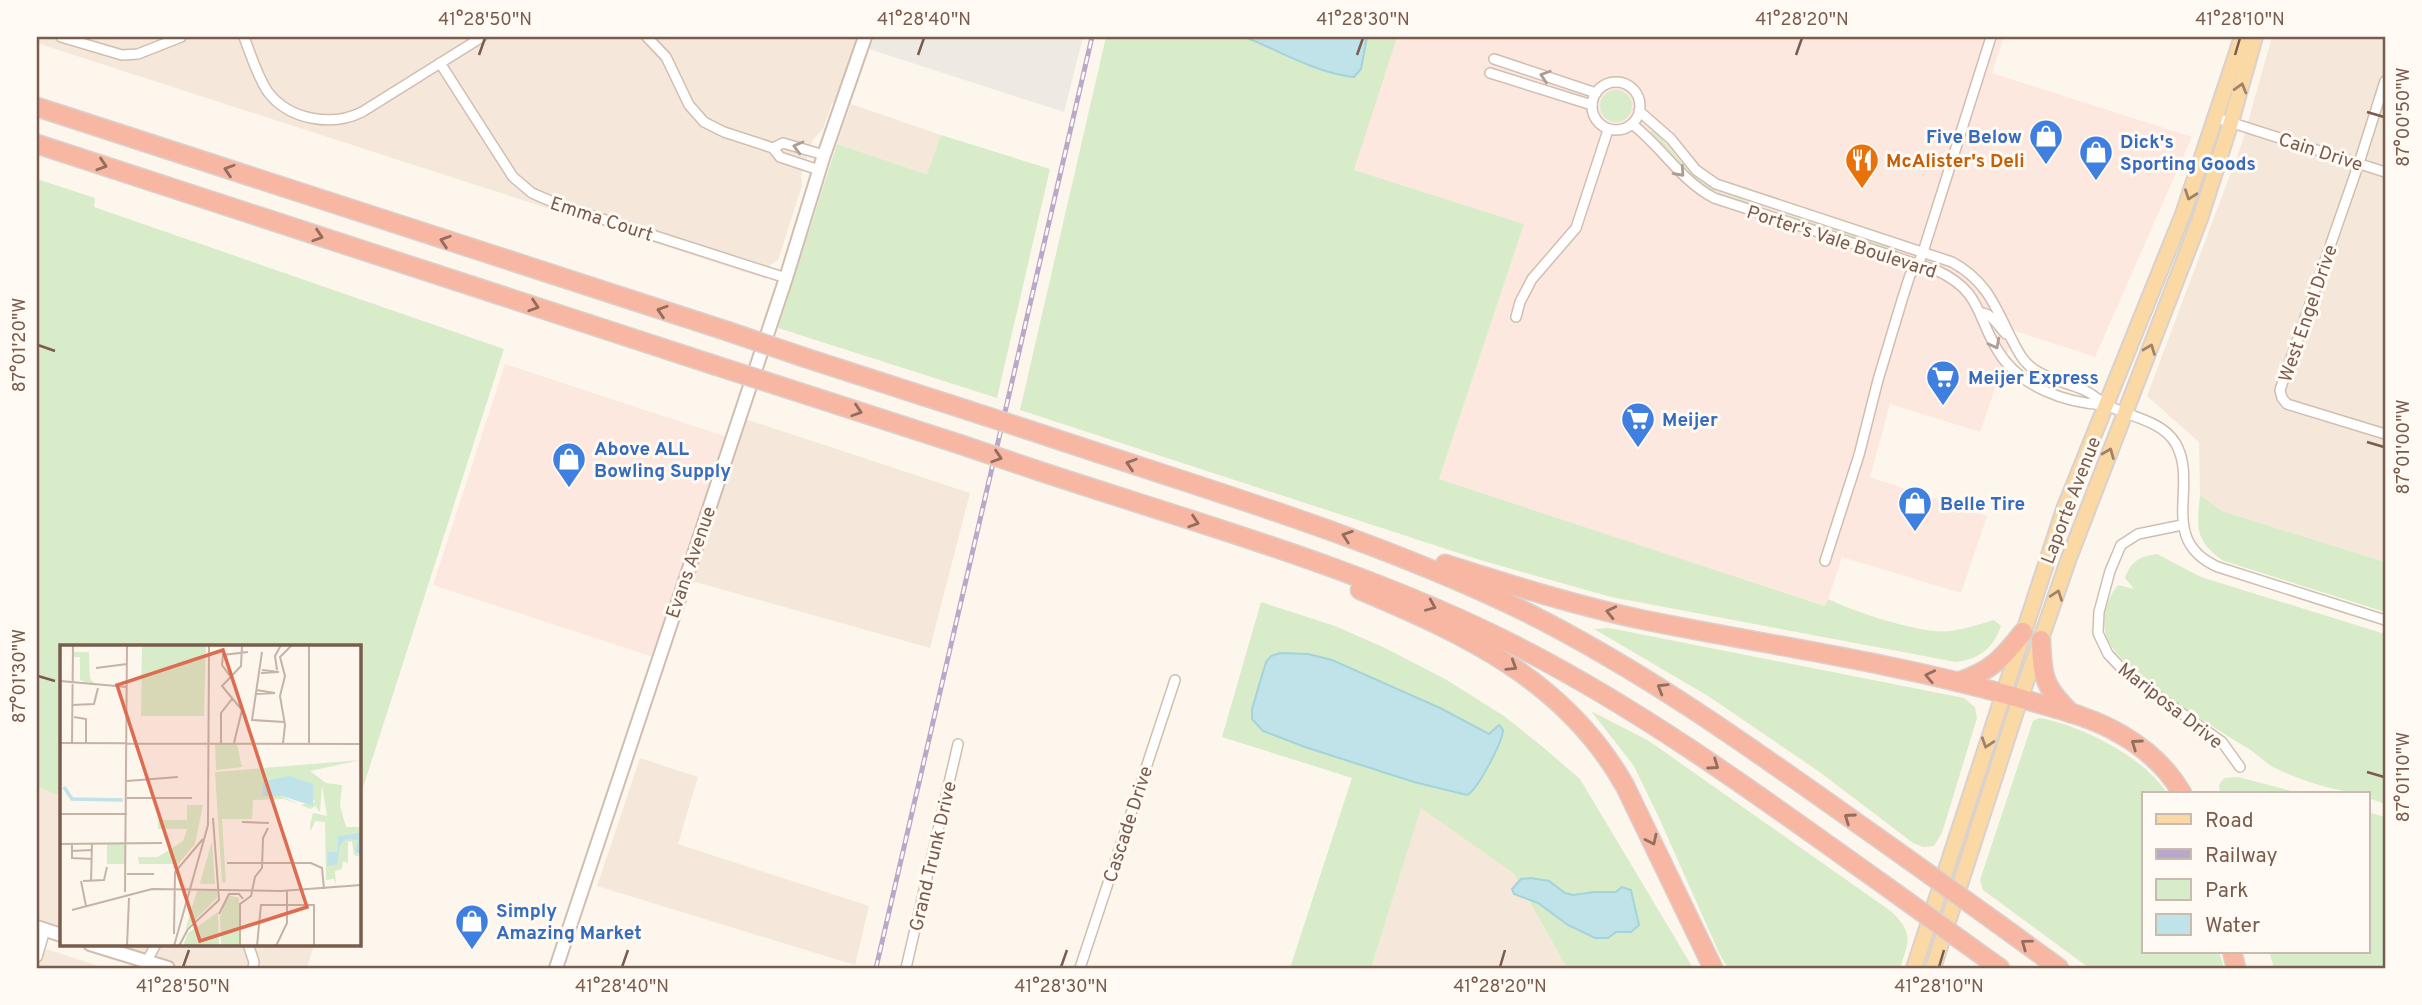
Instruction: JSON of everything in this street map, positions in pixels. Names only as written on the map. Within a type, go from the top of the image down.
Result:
[{"type":"highway","points":[[37,107],[727,331],[1379,547],[1523,611],[1629,668],[1687,704],[2059,968]]},
{"type":"highway","points":[[37,144],[958,444],[1392,590],[1533,654],[1660,728],[2000,968]]},
{"type":"highway","points":[[1252,541],[1490,652],[1521,671],[1555,698],[1588,730],[1609,757],[1713,968]]},
{"type":"highway","points":[[1379,547],[1431,559],[1529,591],[1605,611],[1958,682],[2071,713],[2121,734],[2143,748],[2160,764],[2181,792]]},
{"type":"highway","points":[[1958,682],[1977,676],[1992,667],[2023,632]]},
{"type":"highway","points":[[2041,640],[2043,673],[2048,686],[2071,713]]},
{"type":"main road","name":"Laporte Avenue","points":[[1933,968],[2012,696],[2023,632],[2064,509],[2183,214],[2242,37]]},
{"type":"main road","name":"Laporte Avenue","points":[[1914,968],[2012,696],[2041,640],[2086,511],[2200,219],[2255,37]]},
{"type":"street","points":[[61,37],[122,55],[138,54],[181,37]]},
{"type":"street","points":[[244,37],[261,78],[272,96],[288,109],[331,121],[351,117],[482,37]]},
{"type":"street","points":[[647,37],[666,57],[696,115],[713,128],[773,148],[780,157],[819,170]]},
{"type":"street","name":"Evans Avenue","points":[[556,968],[865,37]]},
{"type":"street","points":[[1825,561],[1859,455],[1902,300],[1910,275],[1923,252],[1991,37]]},
{"type":"street","points":[[1494,59],[1596,93]]},
{"type":"street","name":"Emma Court","points":[[440,63],[507,170],[532,193],[562,206],[786,278]]},
{"type":"street","points":[[1490,73],[1592,105]]},
{"type":"street","name":"West Engel Drive","points":[[2385,81],[2280,390],[2287,404],[2385,434]]},
{"type":"street","points":[[1623,83],[1637,94],[1639,111],[1632,124],[1622,130],[1608,130],[1594,118],[1592,105],[1596,93],[1607,84],[1623,83]]},
{"type":"street","name":"Porter's Vale Boulevard","points":[[1639,111],[1671,139],[1696,170],[1716,184],[1923,252],[1969,271],[1989,295],[2023,360],[2035,370],[2087,391],[2107,405],[2156,426],[2175,443],[2182,468],[2182,525]]},
{"type":"street","name":"Cain Drive","points":[[2217,118],[2385,172]]},
{"type":"street","name":"Porter's Vale Boulevard","points":[[1632,124],[1650,137],[1686,180],[1714,198],[1954,279],[1964,287],[1981,313],[1997,350],[2009,366],[2024,379],[2039,388],[2083,404],[2107,405]]},
{"type":"street","points":[[1516,317],[1520,302],[1538,269],[1576,228],[1608,130]]},
{"type":"street","points":[[773,148],[783,143],[824,155]]},
{"type":"street","points":[[1981,313],[1991,316],[1995,324],[2012,340]]},
{"type":"street","points":[[2182,525],[2192,547],[2209,563],[2385,621]]},
{"type":"street","name":"Mariposa Drive","points":[[2182,525],[2138,534],[2121,545],[2110,571],[2099,612],[2098,633],[2108,654],[2128,674],[2222,742],[2240,767]]},
{"type":"street","name":"Cascade Drive","points":[[1080,968],[1175,680]]},
{"type":"street","name":"Grand Trunk Drive","points":[[905,968],[958,744]]},
{"type":"street","points":[[37,957],[41,929],[60,935]]},
{"type":"street","points":[[97,946],[168,968]]},
{"type":"street","points":[[147,961],[155,946]]},
{"type":"street","points":[[249,946],[254,962],[253,968]]},
{"type":"shaded area","points":[[37,37],[859,37],[837,104],[832,103],[823,129],[813,139],[801,176],[802,186],[778,260],[771,264],[766,279],[37,43]]},
{"type":"shaded area","points":[[872,37],[1083,37],[1064,112],[869,49]]},
{"type":"shaded area","points":[[1396,37],[2004,37],[1992,73],[2192,137],[2095,357],[2015,331],[1980,432],[1890,404],[1870,477],[1987,516],[1961,593],[1842,557],[1826,606],[1439,479],[1524,224],[1354,170]]},
{"type":"shaded area","points":[[2272,37],[2385,37],[2385,562],[2222,511],[2200,495],[2199,442],[2147,396],[2242,143]]},
{"type":"shaded area","points":[[851,104],[941,135],[928,174],[837,144]]},
{"type":"shaded area","points":[[505,364],[727,437],[653,657],[433,585]]},
{"type":"shaded area","points":[[745,419],[970,493],[930,648],[692,581]]},
{"type":"shaded area","points":[[640,758],[698,777],[678,844],[869,906],[855,965],[597,886]]},
{"type":"shaded area","points":[[37,787],[60,796],[60,927],[37,920]]},
{"type":"shaded area","points":[[1421,807],[1513,873],[1518,882],[1514,886],[1516,896],[1527,898],[1567,968],[1371,968]]},
{"type":"shaded area","points":[[37,946],[105,968],[37,968]]},
{"type":"shaded area","points":[[118,946],[313,946],[307,968],[189,968]]},
{"type":"green space","points":[[1106,37],[1245,37],[1339,76],[1365,50],[1367,37],[1397,37],[1354,170],[1524,224],[1439,479],[1825,606],[1828,599],[1923,630],[1951,631],[1994,620],[2001,626],[1994,641],[1984,652],[1956,662],[1611,597],[1480,560],[1020,410]]},
{"type":"green space","points":[[1616,90],[1628,94],[1632,106],[1628,118],[1616,122],[1604,118],[1600,106],[1604,94]]},
{"type":"green space","points":[[1653,129],[1700,181],[1718,192],[1750,202],[1749,205],[1704,187],[1680,166],[1651,132]]},
{"type":"green space","points":[[941,135],[1050,169],[997,398],[778,328],[837,144],[927,174]]},
{"type":"green space","points":[[37,179],[95,198],[94,207],[504,349],[360,797],[360,645],[60,645],[60,796],[37,787]]},
{"type":"green space","points":[[1782,213],[1898,250],[1898,252],[1782,216]]},
{"type":"green space","points":[[2200,495],[2222,511],[2385,562],[2385,612],[2224,561],[2202,540],[2198,525]]},
{"type":"green space","points":[[2157,554],[2201,577],[2385,634],[2385,804],[2370,799],[2370,792],[2344,791],[2320,785],[2271,766],[2151,684],[2117,654],[2108,641],[2104,627],[2107,604],[2118,585],[2134,589],[2125,578],[2127,572],[2133,563]]},
{"type":"green space","points":[[1261,602],[1335,626],[1385,648],[1445,679],[1504,716],[1544,748],[1580,779],[1693,968],[1567,968],[1513,873],[1421,808],[1371,968],[1290,968],[1352,778],[1222,737]]},
{"type":"green space","points":[[1609,628],[1964,698],[1975,707],[1977,718],[1942,833],[1934,846],[1923,847],[1913,843],[1821,773],[1708,696],[1594,629]]},
{"type":"green space","points":[[1591,711],[1649,741],[1892,912],[1904,926],[1908,938],[1900,968],[1728,968],[1634,766]]},
{"type":"green space","points":[[2039,718],[2056,722],[2092,735],[2127,755],[2157,780],[2166,792],[2142,792],[2142,953],[2220,953],[2224,968],[2089,968],[1983,890],[1980,880],[2033,721]]},
{"type":"green space","points":[[2238,777],[2295,792],[2220,792],[2219,785],[2224,778]]},
{"type":"green space","points":[[2370,813],[2385,817],[2385,968],[2274,968],[2270,953],[2370,953]]},
{"type":"water","points":[[1245,37],[1367,37],[1361,69],[1354,77],[1312,66]]},
{"type":"water","points":[[1280,653],[1308,654],[1332,660],[1440,708],[1489,734],[1499,725],[1503,730],[1502,736],[1483,776],[1467,795],[1414,782],[1263,731],[1252,719],[1252,709],[1266,662],[1271,656]]},
{"type":"water","points":[[1521,879],[1549,881],[1565,893],[1573,895],[1616,892],[1622,887],[1631,890],[1639,925],[1631,932],[1616,932],[1608,938],[1595,938],[1568,925],[1538,903],[1514,894],[1512,889]]},
{"type":"railway","points":[[876,968],[1092,37]]},
{"type":"place","name":"Five Below","points":[[2046,166]]},
{"type":"place","name":"Dick's Sporting Goods","points":[[2096,182]]},
{"type":"place","name":"McAlister's Deli","points":[[1862,190]]},
{"type":"place","name":"Meijer Express","points":[[1943,407]]},
{"type":"place","name":"Meijer","points":[[1638,449]]},
{"type":"place","name":"Above ALL Bowling Supply","points":[[569,489]]},
{"type":"place","name":"Belle Tire","points":[[1915,533]]},
{"type":"place","name":"Simply Amazing Market","points":[[472,951]]}]
